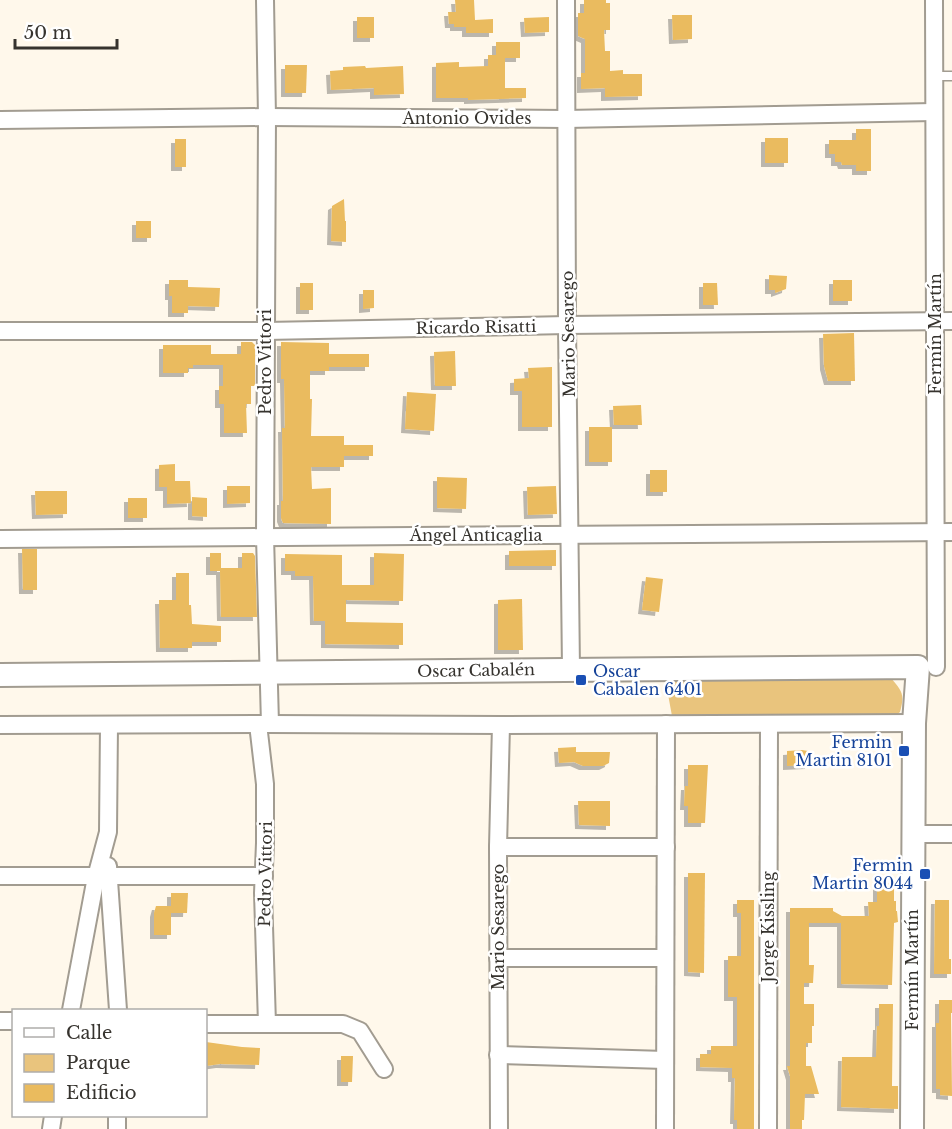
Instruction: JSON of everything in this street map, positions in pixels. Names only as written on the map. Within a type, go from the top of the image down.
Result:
[{"type":"main road","name":"Oscar Cabalén","points":[[0,675],[935,667]]},
{"type":"main road","name":"Fermín Martín","points":[[912,1129],[914,723],[935,667]]},
{"type":"street","name":"Pedro Vittori","points":[[265,0],[267,117],[265,536],[269,672],[264,724],[263,893],[267,1024]]},
{"type":"street","name":"Mario Sesarego","points":[[566,0],[571,669]]},
{"type":"street","name":"Fermín Martín","points":[[934,0],[934,322],[944,532],[935,667]]},
{"type":"street","name":"Antonio Ovides","points":[[0,120],[267,117],[566,119],[934,112]]},
{"type":"street","name":"Ricardo Risatti","points":[[0,331],[266,331],[952,321]]},
{"type":"street","name":"Ángel Anticaglia","points":[[0,539],[944,532]]},
{"type":"street","points":[[0,725],[914,723]]},
{"type":"street","points":[[665,1129],[666,724]]},
{"type":"street","name":"Jorge Kissling","points":[[768,1129],[769,724]]},
{"type":"street","points":[[71,1009],[103,877],[108,832],[109,725]]},
{"type":"street","name":"Mario Sesarego","points":[[499,1129],[498,847],[501,725]]},
{"type":"street","points":[[913,834],[952,834]]},
{"type":"street","points":[[498,847],[666,847]]},
{"type":"street","points":[[0,876],[264,876]]},
{"type":"street","points":[[103,877],[118,1009]]},
{"type":"street","points":[[498,958],[666,958]]},
{"type":"street","points":[[207,1024],[343,1024],[351,1026],[360,1030],[384,1069]]},
{"type":"street","points":[[498,1055],[665,1060]]},
{"type":"lane","points":[[934,76],[952,76]]},
{"type":"green space","points":[[665,678],[891,678],[900,690],[902,701],[900,712],[893,718],[672,716]]},
{"type":"building","points":[[455,0],[474,0],[475,20],[493,19],[493,33],[466,33],[466,27],[454,27],[454,24],[449,24],[448,12],[456,12]]},
{"type":"building","points":[[584,0],[606,0],[606,3],[610,3],[610,30],[604,30],[605,51],[610,51],[610,71],[623,70],[623,74],[642,74],[642,96],[605,97],[605,88],[581,89],[581,73],[585,73],[585,39],[578,36],[578,13],[584,13]]},
{"type":"building","points":[[672,15],[692,15],[692,39],[673,40]]},
{"type":"building","points":[[357,17],[374,17],[374,38],[357,38]]},
{"type":"building","points":[[549,17],[549,32],[525,33],[524,18]]},
{"type":"building","points":[[496,42],[520,42],[520,58],[505,58],[505,88],[526,88],[526,98],[468,100],[468,98],[436,98],[436,63],[459,62],[459,67],[488,66],[488,55],[496,55]]},
{"type":"building","points":[[285,65],[307,65],[306,93],[285,93]]},
{"type":"building","points":[[365,66],[366,68],[403,66],[404,94],[374,95],[374,88],[331,90],[330,71],[343,70],[343,67]]},
{"type":"building","points":[[856,129],[871,129],[871,171],[856,171],[856,165],[842,165],[841,162],[835,162],[835,154],[829,154],[829,140],[856,140]]},
{"type":"building","points":[[765,138],[788,138],[788,163],[765,163]]},
{"type":"building","points":[[175,139],[186,139],[186,167],[175,167]]},
{"type":"building","points":[[344,199],[346,242],[331,241],[332,206]]},
{"type":"building","points":[[136,221],[151,221],[151,238],[136,238]]},
{"type":"building","points":[[769,275],[787,276],[786,289],[775,293],[775,290],[769,290]]},
{"type":"building","points":[[169,280],[188,280],[188,287],[220,288],[219,307],[188,306],[188,313],[172,313]]},
{"type":"building","points":[[833,280],[852,280],[852,301],[833,301]]},
{"type":"building","points":[[300,283],[313,283],[313,310],[300,310]]},
{"type":"building","points":[[703,283],[717,283],[718,305],[703,305]]},
{"type":"building","points":[[363,290],[374,290],[374,308],[363,309]]},
{"type":"building","points":[[854,333],[855,381],[828,381],[824,366],[823,334]]},
{"type":"building","points":[[241,342],[252,342],[255,345],[255,386],[251,386],[251,404],[246,404],[247,433],[224,433],[224,404],[219,404],[219,386],[223,386],[223,365],[193,365],[193,368],[188,368],[188,373],[163,373],[163,345],[211,345],[211,354],[241,354]]},
{"type":"building","points":[[281,342],[329,343],[329,354],[369,354],[369,367],[329,367],[329,371],[310,371],[311,436],[344,436],[344,445],[373,445],[373,456],[344,456],[344,467],[311,467],[312,489],[331,488],[331,524],[283,523],[281,518],[281,501],[283,501],[282,428],[285,428]]},
{"type":"building","points":[[455,351],[456,386],[435,386],[434,352]]},
{"type":"building","points":[[552,367],[552,427],[522,427],[522,391],[514,391],[514,379],[529,378],[528,368]]},
{"type":"building","points":[[407,392],[436,394],[434,431],[405,429]]},
{"type":"building","points":[[641,405],[642,425],[614,425],[613,406]]},
{"type":"building","points":[[589,427],[612,427],[612,462],[589,462]]},
{"type":"building","points":[[175,464],[175,481],[190,481],[191,503],[167,504],[167,487],[159,487],[159,465]]},
{"type":"building","points":[[650,470],[667,470],[667,492],[650,492]]},
{"type":"building","points":[[437,477],[467,478],[466,509],[437,508]]},
{"type":"building","points":[[227,486],[250,486],[250,503],[227,504]]},
{"type":"building","points":[[556,486],[557,514],[528,515],[527,487]]},
{"type":"building","points":[[35,491],[67,491],[67,514],[36,515]]},
{"type":"building","points":[[192,497],[207,498],[207,517],[192,516]]},
{"type":"building","points":[[128,498],[147,498],[147,518],[128,518]]},
{"type":"building","points":[[22,549],[37,549],[37,590],[23,590]]},
{"type":"building","points":[[556,550],[556,566],[509,566],[509,551]]},
{"type":"building","points":[[210,553],[221,553],[221,568],[242,568],[242,553],[253,553],[255,556],[257,617],[221,617],[220,571],[210,571]]},
{"type":"building","points":[[374,553],[404,554],[403,601],[346,600],[346,622],[403,623],[403,645],[325,644],[325,621],[314,621],[313,576],[295,576],[295,571],[285,571],[285,554],[342,555],[342,585],[374,585]]},
{"type":"building","points":[[176,573],[189,573],[189,605],[191,605],[192,624],[221,626],[221,642],[192,642],[192,648],[160,648],[159,600],[176,600]]},
{"type":"building","points":[[646,577],[663,579],[659,612],[642,610]]},
{"type":"building","points":[[522,599],[523,650],[498,650],[498,600]]},
{"type":"building","points":[[576,747],[576,752],[610,752],[609,763],[603,766],[583,766],[574,762],[559,763],[558,748]]},
{"type":"building","points":[[787,751],[808,751],[809,765],[787,766]]},
{"type":"building","points":[[688,765],[708,765],[705,823],[688,823],[688,806],[684,806],[685,786],[688,786]]},
{"type":"building","points":[[578,801],[610,801],[610,826],[579,825]]},
{"type":"building","points":[[688,873],[705,873],[704,973],[688,972]]},
{"type":"building","points":[[877,883],[894,883],[894,901],[896,901],[898,922],[894,923],[892,985],[841,984],[841,923],[809,923],[809,965],[814,965],[813,983],[804,983],[804,1004],[814,1004],[814,1026],[812,1026],[812,1043],[806,1043],[806,1066],[811,1066],[819,1094],[805,1094],[802,1129],[790,1129],[790,1076],[787,1066],[790,1066],[790,908],[833,908],[833,911],[842,916],[869,916],[868,902],[877,902]]},
{"type":"building","points":[[171,893],[188,893],[187,913],[171,913]]},
{"type":"building","points":[[737,900],[754,900],[754,1129],[737,1129],[737,1120],[734,1120],[735,1078],[732,1078],[732,1068],[700,1067],[700,1054],[711,1054],[711,1046],[737,1046],[737,997],[728,997],[728,956],[741,956],[741,913],[737,913]]},
{"type":"building","points":[[935,900],[949,900],[951,974],[934,974]]},
{"type":"building","points":[[156,906],[171,906],[171,935],[154,935]]},
{"type":"building","points":[[939,1000],[952,1000],[952,1096],[940,1095],[940,1089],[936,1089],[936,1023],[939,1023]]},
{"type":"building","points":[[879,1004],[893,1004],[892,1086],[898,1086],[898,1109],[841,1107],[842,1057],[876,1057]]},
{"type":"building","points":[[207,1042],[260,1048],[259,1065],[207,1066]]},
{"type":"building","points":[[341,1056],[353,1056],[352,1082],[341,1082]]},
{"type":"place","name":"Oscar Cabalen 6401","points":[[581,680]]},
{"type":"place","name":"Fermin Martin 8101","points":[[904,751]]},
{"type":"place","name":"Fermin Martin 8044","points":[[925,874]]}]
